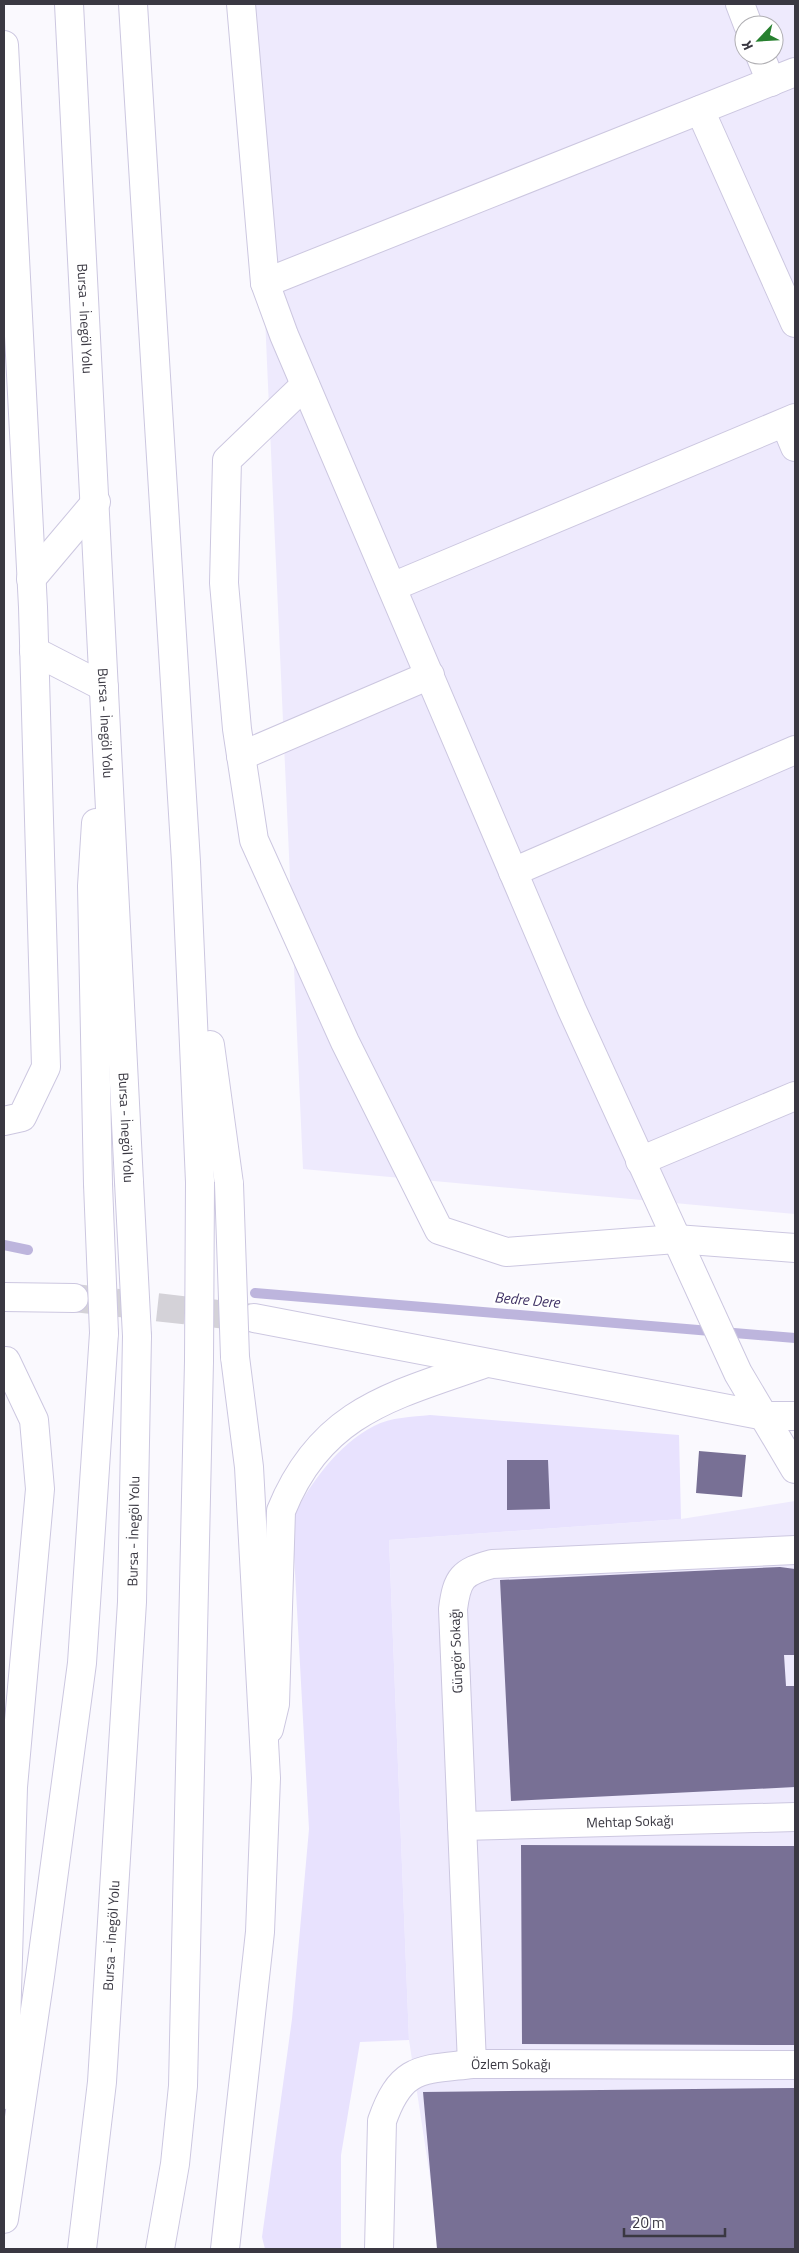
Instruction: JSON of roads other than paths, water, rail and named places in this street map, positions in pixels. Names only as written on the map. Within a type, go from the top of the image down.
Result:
[{"type":"main road","name":"Bursa - İnegöl Yolu","points":[[69,4],[96,502],[137,1336],[131,1612],[102,2082],[82,2249]]},
{"type":"main road","points":[[133,4],[186,862],[200,1182],[199,1361],[183,2086],[175,2164],[160,2249]]},
{"type":"main road","points":[[241,4],[265,282],[305,384],[572,1010],[738,1373],[795,1469]]},
{"type":"main road","points":[[4,45],[12,385],[31,579],[46,1067],[22,1117],[4,1121]]},
{"type":"main road","points":[[265,282],[783,77],[770,65]]},
{"type":"main road","points":[[700,110],[795,323]]},
{"type":"main road","points":[[305,384],[227,460],[224,584],[241,756],[254,840],[345,1042],[439,1230],[506,1252],[676,1239],[795,1248]]},
{"type":"main road","points":[[392,586],[792,429]]},
{"type":"main road","points":[[31,579],[96,502]]},
{"type":"main road","points":[[4,2219],[40,1976],[82,1663],[104,1333],[98,1184],[92,886],[104,687],[34,651]]},
{"type":"main road","points":[[241,756],[430,674]]},
{"type":"main road","points":[[513,872],[795,750]]},
{"type":"main road","points":[[186,862],[229,1184],[235,1357],[248,1467],[266,1778],[260,1932],[225,2249]]},
{"type":"main road","points":[[640,1161],[795,1096]]},
{"type":"main road","points":[[4,1297],[74,1298]]},
{"type":"main road","points":[[254,1318],[765,1416],[795,1416]]},
{"type":"main road","points":[[4,1361],[6,1361],[34,1420],[40,1489],[8,1790],[4,2095]]},
{"type":"main road","points":[[264,1748],[275,1704],[281,1511],[290,1487],[303,1466],[319,1446],[336,1429],[356,1415],[399,1394],[488,1362]]},
{"type":"main road","name":"Güngör Sokağı","points":[[472,2064],[453,1609],[456,1588],[463,1575],[475,1568],[492,1564],[795,1550]]},
{"type":"main road","name":"Mehtap Sokağı","points":[[462,1826],[795,1817]]},
{"type":"main road","name":"Özlem Sokağı","points":[[379,2249],[382,2121],[388,2102],[408,2076],[423,2070],[472,2064],[795,2065]]},
{"type":"waterway","name":"Bedre Dere","points":[[4,1245],[28,1250]]},
{"type":"waterway","name":"Bedre Dere","points":[[255,1293],[795,1338]]},
{"type":"tunnel","points":[[74,1298],[254,1318]]}]
